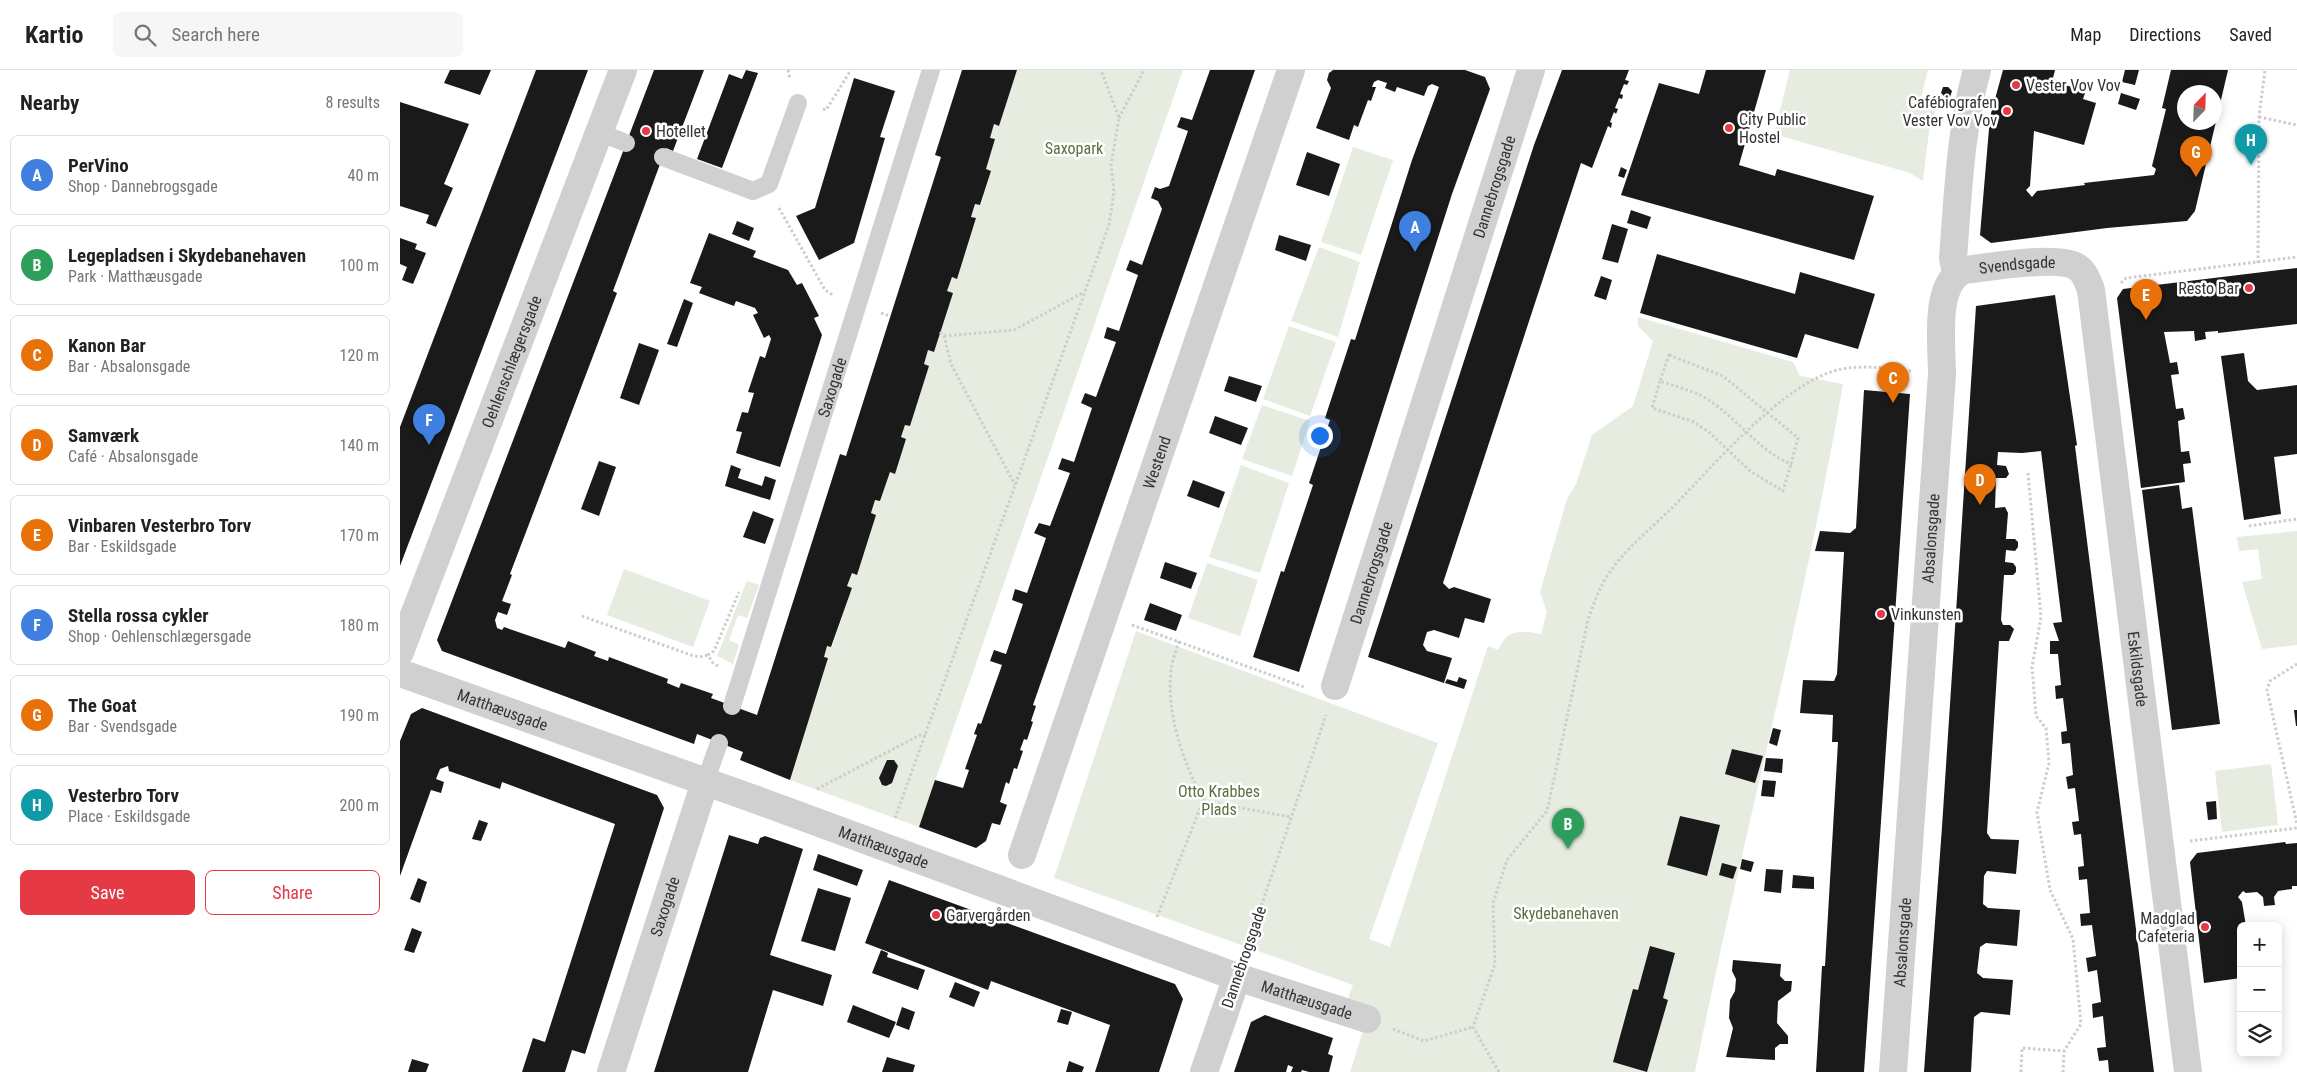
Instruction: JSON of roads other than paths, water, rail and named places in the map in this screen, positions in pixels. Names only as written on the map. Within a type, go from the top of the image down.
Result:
[{"type":"street","name":"Oehlenschlægersgade","points":[[400,652],[623,70]]},
{"type":"street","name":"Westend","points":[[1022,854],[1291,70]]},
{"type":"street","name":"Dannebrogsgade","points":[[1333,692],[1531,70]]},
{"type":"street","points":[[1956,273],[1953,258],[1962,152],[1967,109],[1977,70]]},
{"type":"street","name":"Svendsgade","points":[[1956,273],[1965,270],[2038,262],[2064,263],[2080,269]]},
{"type":"street","name":"Eskildsgade","points":[[2080,269],[2086,278],[2094,306],[2188,1072]]},
{"type":"street","name":"Absalonsgade","points":[[1893,1072],[1942,374],[1942,306],[1947,286],[1956,273]]},
{"type":"street","name":"Matthæusgade","points":[[400,674],[705,782],[1237,977],[1367,1019]]},
{"type":"street","name":"Saxogade","points":[[611,1072],[705,782]]},
{"type":"street","name":"Dannebrogsgade","points":[[1204,1072],[1237,977]]},
{"type":"lane","name":"Saxogade","points":[[732,706],[931,70]]},
{"type":"lane","points":[[663,157],[753,191],[768,184],[798,103]]},
{"type":"lane","points":[[599,132],[626,143]]},
{"type":"lane","name":"Saxogade","points":[[705,782],[719,743]]},
{"type":"place","name":"Vester Vov Vov","points":[[2016,85]]},
{"type":"place","name":"Cafébiografen Vester Vov Vov","points":[[2007,111]]},
{"type":"place","name":"City Public Hostel","points":[[1729,128]]},
{"type":"place","name":"Hotellet","points":[[646,131]]},
{"type":"place","name":"Vesterbro Torv","points":[[2251,165]]},
{"type":"place","name":"The Goat","points":[[2196,177]]},
{"type":"place","name":"PerVino","points":[[1415,252]]},
{"type":"place","name":"Resto Bar","points":[[2249,288]]},
{"type":"place","name":"Vinbaren Vesterbro Torv","points":[[2146,320]]},
{"type":"place","name":"Kanon Bar","points":[[1893,403]]},
{"type":"place","name":"Stella rossa cykler","points":[[429,445]]},
{"type":"place","name":"Samværk","points":[[1980,505]]},
{"type":"place","name":"Vinkunsten","points":[[1881,614]]},
{"type":"place","name":"Legepladsen i Skydebanehaven","points":[[1568,849]]},
{"type":"place","name":"Garvergården","points":[[936,915]]},
{"type":"place","name":"Madglad Cafeteria","points":[[2205,927]]},
{"type":"park label","name":"Saxopark","points":[[1074,148]]},
{"type":"park label","name":"Otto Krabbes Plads","points":[[1219,800]]},
{"type":"park label","name":"Skydebanehaven","points":[[1566,913]]}]
